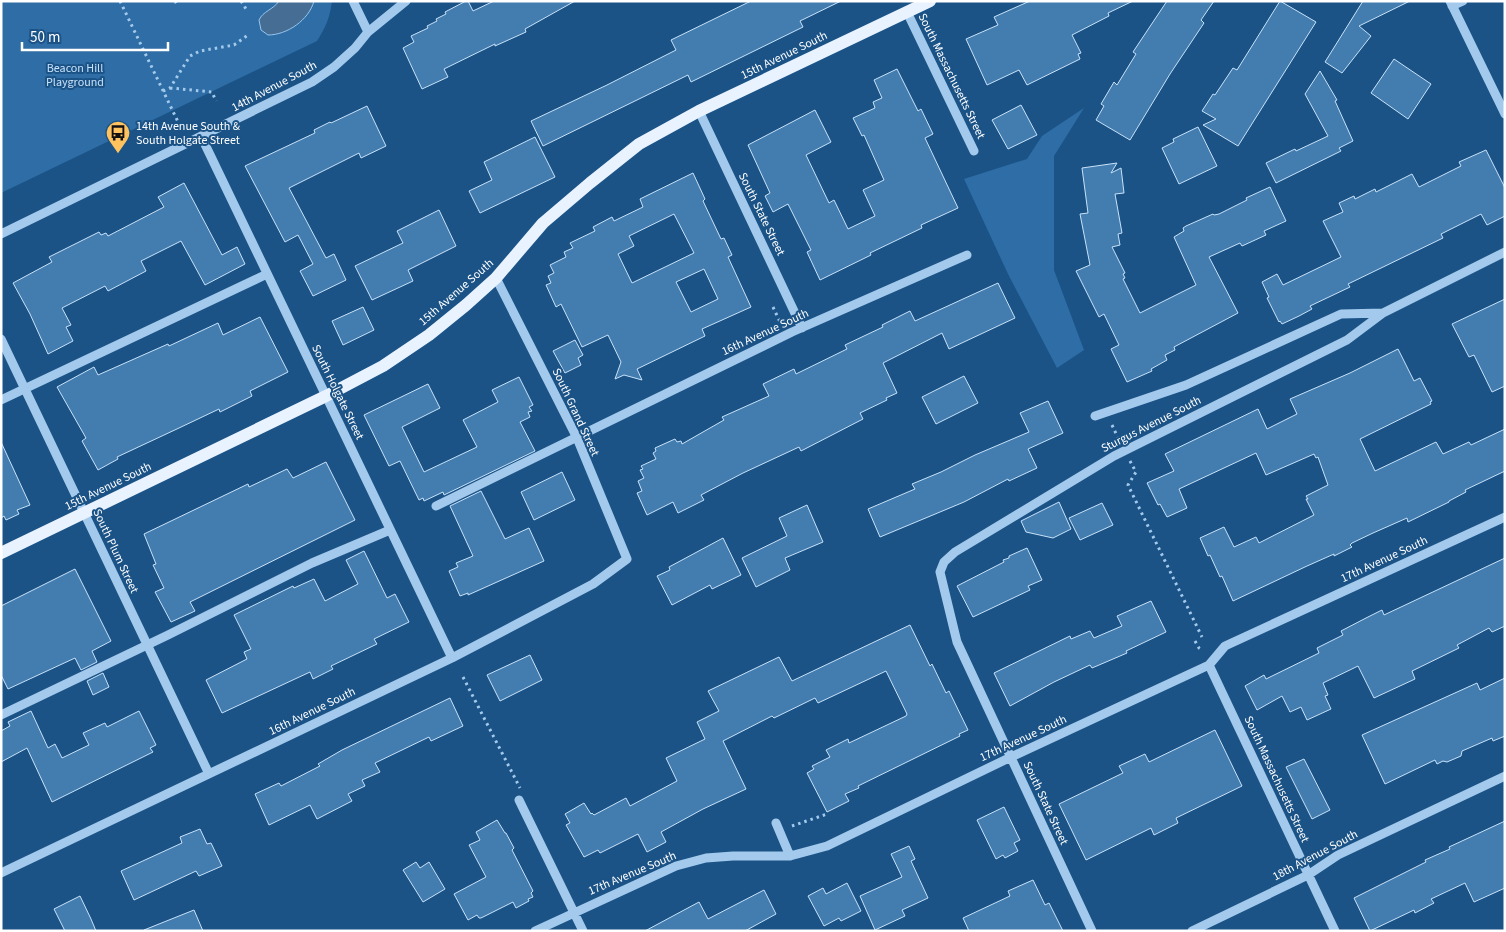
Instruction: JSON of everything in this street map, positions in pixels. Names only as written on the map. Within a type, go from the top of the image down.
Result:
[{"type":"main road","name":"15th Avenue South","points":[[1,553],[326,396],[383,366],[429,335],[496,278],[543,223],[590,182],[639,144],[699,111],[930,1]]},
{"type":"street","points":[[353,1],[368,32]]},
{"type":"street","name":"14th Avenue South","points":[[1,234],[312,82],[334,67],[355,48],[368,32],[406,1]]},
{"type":"street","points":[[1463,1],[1451,4],[1505,114]]},
{"type":"street","name":"South Massachusetts Street","points":[[907,12],[974,151]]},
{"type":"street","name":"South State Street","points":[[699,111],[802,328]]},
{"type":"street","name":"South Holgate Street","points":[[201,136],[452,658]]},
{"type":"street","name":"Sturgus Avenue South","points":[[940,572],[944,562],[955,552],[1114,456],[1347,340],[1383,313],[1505,252]]},
{"type":"street","name":"16th Avenue South","points":[[436,506],[802,328],[967,255]]},
{"type":"street","points":[[1,400],[267,274]]},
{"type":"street","name":"South Grand Street","points":[[496,278],[577,438],[627,559]]},
{"type":"street","name":"Sturgus Avenue South","points":[[1095,416],[1186,384],[1341,314],[1383,313]]},
{"type":"street","name":"South Plum Street","points":[[1,339],[209,774]]},
{"type":"street","name":"17th Avenue South","points":[[535,931],[676,866],[706,858],[790,856],[827,846],[1209,664],[1225,646],[1505,517]]},
{"type":"street","points":[[1,715],[312,563],[390,530]]},
{"type":"street","name":"16th Avenue South","points":[[1,873],[452,658],[593,584],[627,559]]},
{"type":"street","name":"South State Street","points":[[940,572],[957,642],[1092,931]]},
{"type":"street","name":"South Massachusetts Street","points":[[1209,664],[1335,931]]},
{"type":"street","name":"18th Avenue South","points":[[1192,931],[1308,875],[1338,855],[1505,776]]},
{"type":"street","points":[[519,800],[583,931]]},
{"type":"street","points":[[776,823],[790,856]]},
{"type":"path","points":[[120,1],[179,124]]},
{"type":"path","points":[[175,1],[178,6]]},
{"type":"path","points":[[241,1],[248,12]]},
{"type":"path","points":[[170,88],[190,56],[200,51],[234,45],[248,35]]},
{"type":"path","points":[[163,91],[170,88],[212,92],[216,101]]},
{"type":"path","points":[[1111,423],[1121,442]]},
{"type":"path","points":[[1128,457],[1136,472],[1128,485],[1202,638]]},
{"type":"path","points":[[1195,641],[1202,650]]},
{"type":"path","points":[[463,677],[521,790]]},
{"type":"path","points":[[790,826],[828,814]]},
{"type":"green space","name":"Beacon Hill Playground","points":[[1,1],[332,1],[327,22],[317,41],[1,193]]},
{"type":"green space","points":[[1084,108],[1054,156],[1054,270],[1084,350],[1057,368],[1008,274],[964,179],[1027,159],[1042,136]]},
{"type":"shaded area","points":[[279,1],[314,1],[307,14],[296,25],[282,32],[268,35],[261,30],[259,20],[263,14]]},
{"type":"building","points":[[468,1],[473,11],[494,1],[575,1],[525,29],[526,32],[495,46],[495,44],[444,69],[448,77],[422,89],[403,48],[414,42],[411,36],[428,28],[427,26],[437,21],[436,19],[446,14],[445,12]]},
{"type":"building","points":[[751,1],[841,1],[800,21],[803,27],[691,82],[688,75],[543,146],[531,121],[676,50],[671,40]]},
{"type":"building","points":[[1030,1],[1133,1],[1108,13],[1109,16],[1072,35],[1081,53],[1078,54],[1080,59],[1027,85],[1019,70],[987,85],[966,39],[998,25],[994,17]]},
{"type":"building","points":[[1167,1],[1214,1],[1201,20],[1204,23],[1130,140],[1096,120],[1104,106],[1101,104],[1114,82],[1117,85],[1136,54],[1133,52]]},
{"type":"building","points":[[1280,1],[1316,22],[1238,146],[1203,125],[1216,119],[1202,111],[1233,68],[1237,70]]},
{"type":"building","points":[[1363,1],[1410,1],[1359,26],[1371,36],[1342,73],[1325,62]]},
{"type":"building","points":[[1394,59],[1431,84],[1408,119],[1371,93]]},
{"type":"building","points":[[897,69],[918,111],[921,109],[933,134],[925,138],[958,208],[921,225],[922,228],[820,280],[807,252],[811,250],[788,204],[773,212],[765,196],[770,193],[748,145],[815,110],[831,142],[806,155],[829,203],[834,200],[848,229],[875,216],[863,190],[884,180],[864,135],[862,136],[853,118],[875,108],[873,102],[882,98],[874,80]]},
{"type":"building","points":[[1320,71],[1337,100],[1335,101],[1353,141],[1339,148],[1341,151],[1276,183],[1266,163],[1328,136],[1305,94]]},
{"type":"building","points":[[1021,105],[1037,135],[1008,149],[992,120]]},
{"type":"building","points":[[367,106],[386,146],[361,158],[359,153],[289,188],[326,258],[334,254],[346,280],[313,296],[300,271],[313,264],[298,235],[285,242],[245,166],[315,133],[314,130],[330,122]]},
{"type":"building","points":[[1198,127],[1217,166],[1179,184],[1162,148],[1174,142],[1173,139]]},
{"type":"building","points":[[535,137],[555,177],[480,213],[469,191],[492,180],[484,162]]},
{"type":"building","points":[[1486,150],[1505,188],[1505,216],[1487,225],[1481,214],[1441,234],[1443,238],[1348,284],[1350,287],[1310,306],[1312,309],[1299,316],[1282,324],[1279,322],[1267,298],[1269,297],[1262,282],[1277,274],[1283,285],[1341,257],[1323,221],[1343,212],[1339,203],[1354,196],[1355,199],[1375,189],[1376,192],[1412,174],[1419,187],[1461,166],[1459,162]]},
{"type":"building","points":[[1117,163],[1111,173],[1121,168],[1124,193],[1115,194],[1122,233],[1118,234],[1120,245],[1112,247],[1125,273],[1123,274],[1125,278],[1123,279],[1140,313],[1196,285],[1174,237],[1184,231],[1183,228],[1186,226],[1213,214],[1219,214],[1247,200],[1246,198],[1270,187],[1286,221],[1264,231],[1266,235],[1242,246],[1240,243],[1209,257],[1238,313],[1174,347],[1175,350],[1165,355],[1167,360],[1151,369],[1152,371],[1127,382],[1111,349],[1119,345],[1104,314],[1099,317],[1076,271],[1090,265],[1080,214],[1088,213],[1082,168]]},
{"type":"building","points":[[693,173],[705,199],[703,201],[721,239],[724,238],[732,255],[728,257],[751,307],[702,329],[705,336],[637,369],[642,380],[624,375],[615,379],[621,362],[608,335],[582,347],[561,304],[556,307],[546,285],[551,283],[548,276],[554,273],[550,265],[566,257],[564,252],[573,248],[570,243],[595,231],[593,227],[612,217],[614,221],[643,207],[640,199]],"holes":[[[674,214],[694,253],[632,283],[618,254],[634,246],[629,236]],[[704,269],[718,299],[691,312],[676,282]]]},
{"type":"building","points":[[184,183],[222,255],[237,247],[245,264],[205,285],[181,241],[141,261],[146,271],[108,291],[105,286],[62,308],[71,325],[66,327],[73,341],[48,354],[30,314],[13,283],[52,262],[49,257],[99,232],[101,235],[106,233],[108,236],[164,207],[158,197]]},
{"type":"building","points":[[439,210],[456,246],[408,270],[413,281],[372,300],[355,266],[403,243],[397,231]]},
{"type":"building","points":[[998,283],[1015,318],[949,349],[942,333],[883,363],[897,393],[860,413],[863,419],[801,451],[799,447],[743,473],[701,495],[704,500],[678,513],[673,502],[647,515],[637,493],[642,491],[638,481],[644,478],[640,470],[643,469],[641,466],[656,459],[653,453],[656,451],[655,448],[675,439],[677,442],[681,441],[682,444],[724,420],[722,417],[769,396],[763,384],[794,369],[796,374],[847,349],[845,345],[883,327],[882,325],[910,311],[915,321]]},
{"type":"building","points":[[1505,299],[1505,386],[1492,392],[1474,355],[1469,357],[1452,324]]},
{"type":"building","points":[[363,307],[374,330],[343,345],[332,321]]},
{"type":"building","points":[[260,317],[288,372],[250,391],[252,396],[220,412],[219,409],[117,457],[118,459],[98,470],[82,441],[86,438],[57,387],[94,367],[98,375],[168,344],[169,346],[218,323],[223,335]]},
{"type":"building","points":[[575,340],[583,355],[578,358],[581,365],[565,373],[553,351]]},
{"type":"building","points":[[1398,349],[1414,381],[1420,378],[1432,401],[1430,402],[1431,404],[1360,439],[1375,471],[1436,442],[1443,454],[1469,442],[1471,445],[1505,429],[1505,471],[1465,490],[1466,492],[1449,502],[1408,522],[1407,518],[1373,533],[1352,543],[1350,545],[1352,547],[1334,556],[1334,554],[1233,601],[1222,576],[1220,577],[1200,538],[1224,527],[1234,547],[1256,537],[1259,543],[1314,515],[1306,496],[1328,485],[1318,457],[1316,458],[1314,454],[1266,475],[1256,453],[1179,489],[1187,508],[1167,517],[1160,504],[1158,505],[1147,483],[1174,471],[1165,454],[1258,409],[1267,429],[1297,414],[1290,399],[1350,373]]},
{"type":"building","points":[[964,376],[978,403],[936,424],[922,397]]},
{"type":"building","points":[[519,377],[533,405],[529,407],[532,411],[528,412],[530,417],[520,422],[535,451],[444,495],[443,492],[424,501],[423,498],[419,500],[400,461],[389,466],[364,415],[428,384],[440,408],[402,427],[424,472],[477,447],[463,420],[498,402],[492,390]]},
{"type":"building","points":[[1048,401],[1063,433],[1028,449],[1037,468],[1009,481],[1008,479],[964,502],[880,537],[868,509],[915,489],[912,484],[1029,432],[1020,413]]},
{"type":"building","points":[[1,442],[30,505],[17,510],[19,514],[6,520],[4,516],[1,518]]},
{"type":"building","points":[[326,462],[355,520],[190,602],[195,611],[171,622],[155,592],[164,588],[153,565],[156,564],[144,534],[248,484],[249,487],[287,469],[293,478]]},
{"type":"building","points":[[562,472],[575,500],[534,520],[521,492]]},
{"type":"building","points":[[481,491],[505,539],[529,528],[544,561],[468,595],[468,593],[460,596],[449,571],[458,567],[456,563],[473,556],[450,506]]},
{"type":"building","points":[[1059,502],[1071,529],[1053,538],[1026,532],[1021,521]]},
{"type":"building","points":[[1102,503],[1113,525],[1080,540],[1069,518]]},
{"type":"building","points":[[807,505],[823,542],[785,558],[790,570],[756,587],[742,558],[787,536],[779,518]]},
{"type":"building","points":[[723,538],[741,575],[712,589],[710,585],[672,605],[657,576],[670,570],[669,567]]},
{"type":"building","points":[[1027,548],[1042,580],[1028,586],[1030,590],[973,617],[957,586],[1004,562],[1003,560],[1009,558],[1009,556]]},
{"type":"building","points":[[364,551],[387,598],[395,594],[409,622],[374,639],[377,644],[331,666],[333,669],[313,679],[310,672],[222,713],[206,680],[247,659],[244,652],[251,649],[234,615],[293,586],[294,588],[314,579],[325,601],[358,584],[346,560]]},
{"type":"building","points":[[1505,558],[1505,626],[1492,632],[1489,628],[1457,645],[1459,648],[1412,671],[1415,679],[1374,698],[1358,666],[1323,683],[1328,695],[1325,696],[1331,709],[1307,720],[1301,707],[1290,712],[1282,696],[1257,710],[1245,686],[1264,675],[1266,679],[1319,653],[1317,648],[1343,635],[1341,631],[1382,610],[1384,615]]},
{"type":"building","points":[[75,569],[111,641],[92,651],[97,662],[81,670],[75,658],[8,689],[1,675],[1,606]]},
{"type":"building","points":[[1151,601],[1166,632],[1126,651],[1127,653],[1092,668],[1090,665],[1054,682],[1010,706],[994,673],[1070,636],[1071,639],[1090,631],[1094,638],[1122,626],[1117,616]]},
{"type":"building","points":[[910,625],[930,666],[932,664],[946,693],[949,691],[968,730],[959,734],[960,736],[858,786],[859,788],[845,794],[849,801],[827,812],[807,773],[814,769],[812,766],[830,757],[826,750],[848,739],[849,743],[907,714],[886,671],[818,703],[815,698],[774,718],[772,716],[723,741],[746,789],[703,809],[661,832],[666,842],[647,852],[638,834],[600,853],[598,850],[584,857],[566,825],[570,823],[565,814],[584,803],[591,814],[594,815],[626,798],[630,806],[677,781],[666,758],[705,739],[697,722],[719,711],[708,691],[779,657],[792,681]]},
{"type":"building","points":[[530,655],[542,680],[500,701],[487,675]]},
{"type":"building","points":[[103,673],[109,687],[93,695],[87,681]]},
{"type":"building","points":[[1505,678],[1505,736],[1493,741],[1492,738],[1462,751],[1461,756],[1447,762],[1443,761],[1437,764],[1435,760],[1385,784],[1362,735],[1477,683],[1480,690]]},
{"type":"building","points":[[450,698],[463,726],[431,741],[429,737],[375,763],[380,772],[362,780],[365,786],[348,794],[352,801],[317,819],[310,805],[269,825],[255,794],[279,783],[281,786],[320,766],[318,764],[342,750]]},
{"type":"building","points":[[31,711],[48,748],[55,744],[62,758],[89,745],[83,733],[105,723],[107,727],[139,711],[156,745],[150,748],[153,752],[52,802],[27,748],[1,762],[1,731],[10,726],[8,722]]},
{"type":"building","points":[[1215,730],[1242,786],[1176,818],[1178,823],[1154,835],[1151,828],[1086,860],[1059,804],[1123,773],[1119,766],[1145,754],[1149,762]]},
{"type":"building","points":[[1304,759],[1330,810],[1312,819],[1286,767]]},
{"type":"building","points":[[1004,807],[1020,840],[1014,843],[1018,851],[1005,858],[1003,855],[996,859],[977,820]]},
{"type":"building","points":[[497,820],[514,848],[512,850],[533,891],[531,893],[533,897],[516,908],[513,902],[481,918],[477,915],[468,920],[454,894],[486,877],[469,845],[480,840],[476,832]]},
{"type":"building","points":[[1505,821],[1505,888],[1474,902],[1465,883],[1431,899],[1434,903],[1415,913],[1414,910],[1370,931],[1354,898],[1426,862],[1425,860],[1450,849],[1449,847]]},
{"type":"building","points":[[200,829],[207,844],[211,843],[222,866],[199,876],[196,871],[134,900],[121,871],[182,843],[180,837]]},
{"type":"building","points":[[909,846],[915,859],[911,861],[928,898],[902,910],[905,916],[875,930],[860,896],[902,877],[891,854]]},
{"type":"building","points":[[416,862],[420,868],[429,862],[445,889],[423,902],[403,870]]},
{"type":"building","points":[[1033,880],[1045,905],[1049,903],[1063,931],[969,931],[963,918],[1010,896],[1008,891]]},
{"type":"building","points":[[847,883],[861,911],[841,921],[839,918],[824,926],[808,896],[823,888],[826,894]]},
{"type":"building","points":[[764,890],[776,914],[745,931],[645,931],[699,902],[708,919]]},
{"type":"building","points":[[80,896],[96,931],[65,931],[54,909]]},
{"type":"building","points":[[194,910],[203,931],[144,931],[144,930]]},
{"type":"place","name":"14th Avenue South & South Holgate Street","points":[[118,154]]}]
